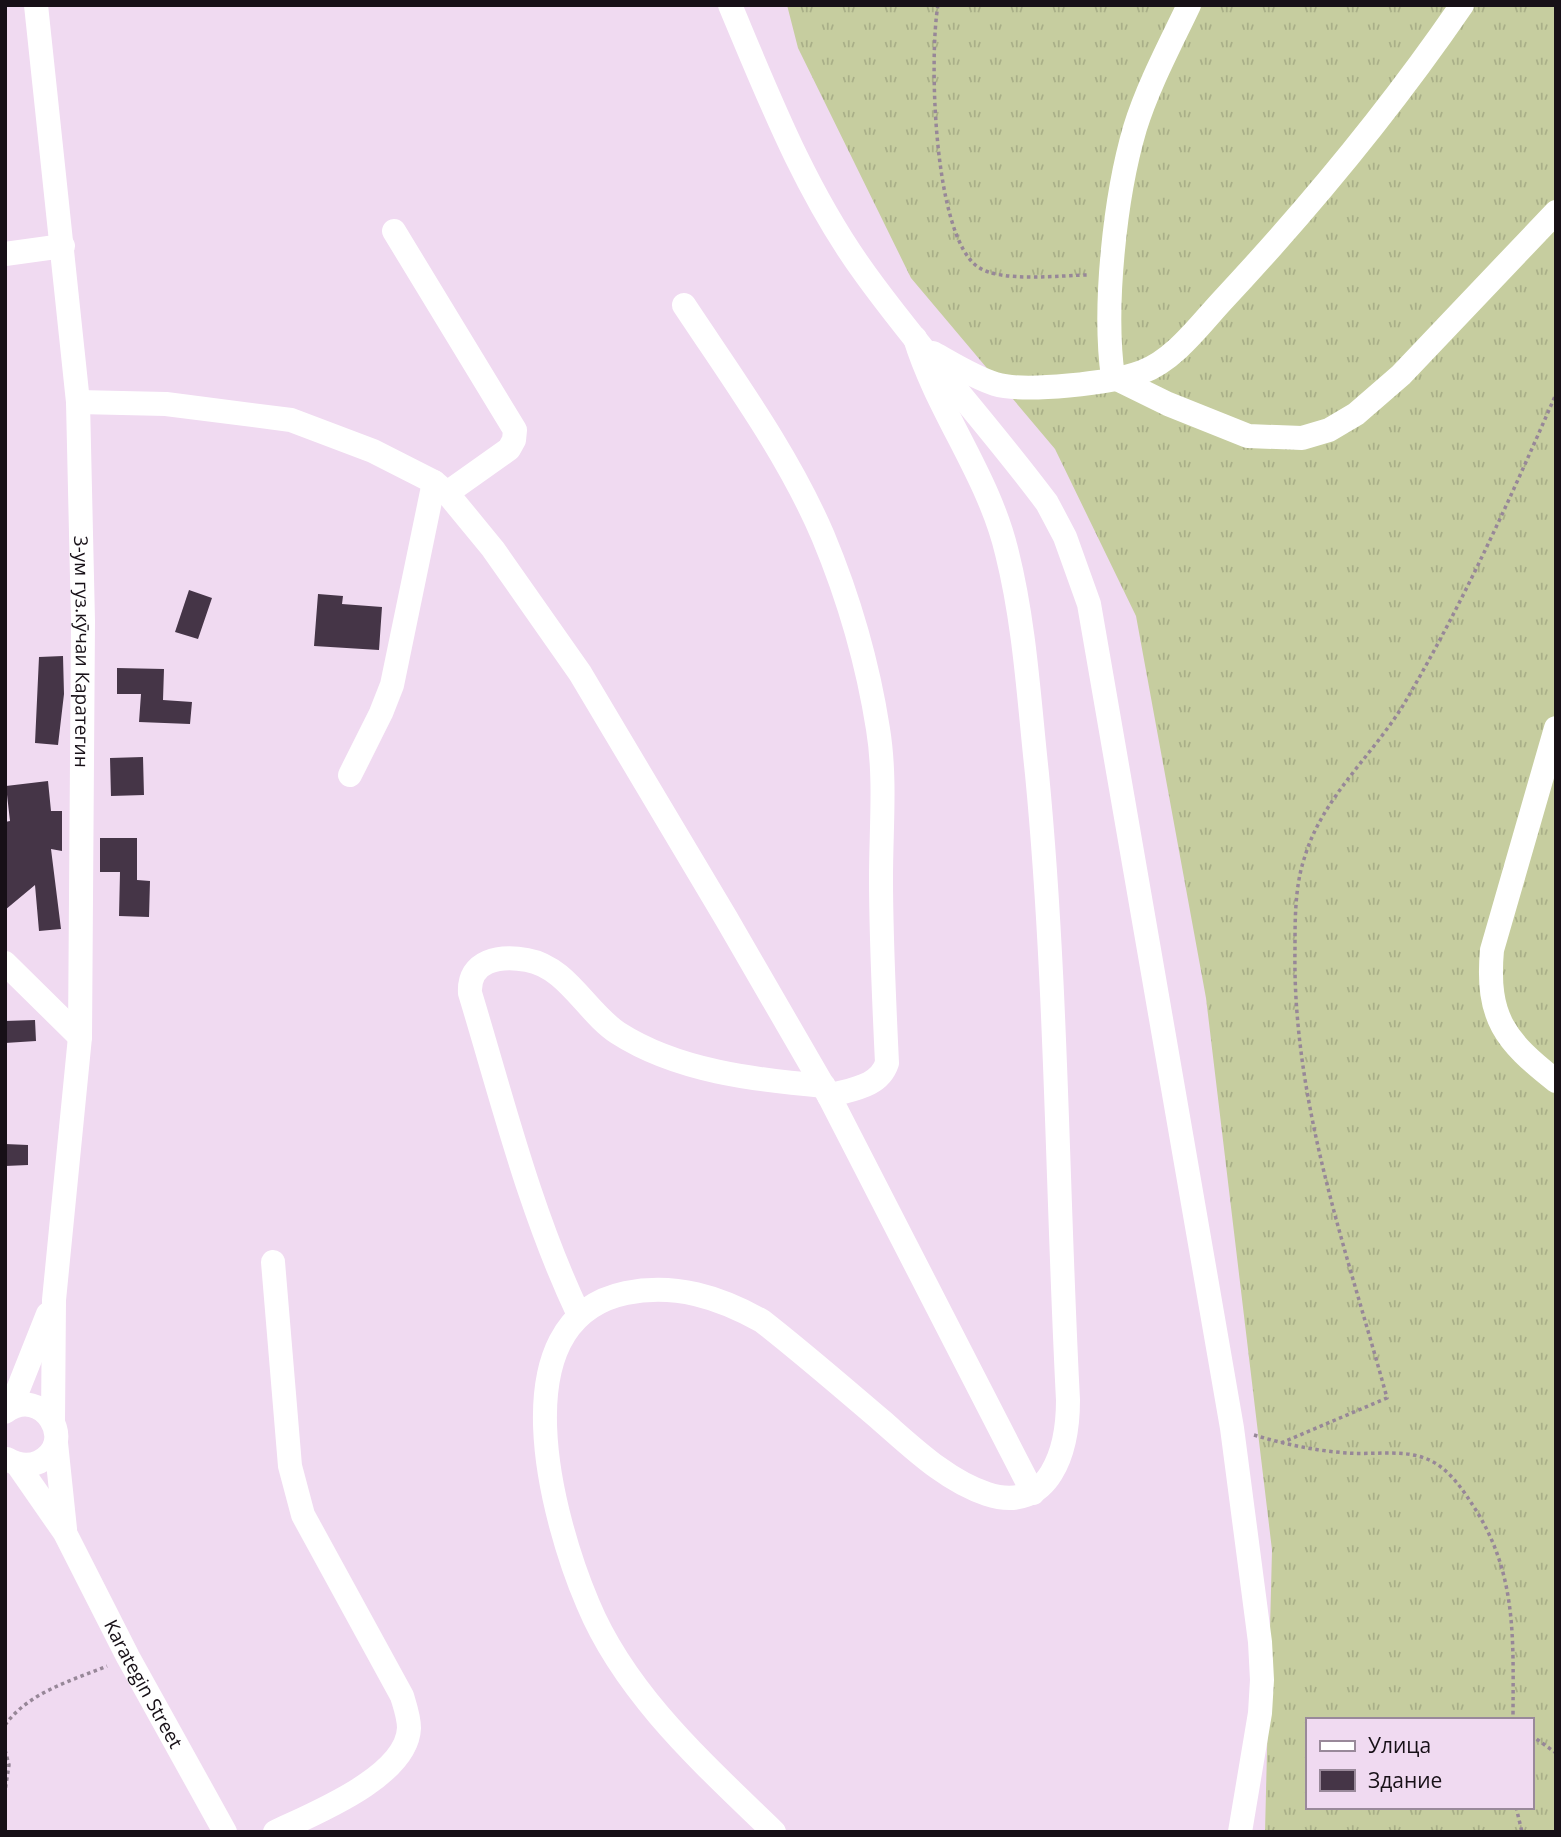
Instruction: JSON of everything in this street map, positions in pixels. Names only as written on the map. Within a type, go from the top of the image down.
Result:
[{"type":"street","name":"3-ум гуз.кӯчаи Каратегин","points":[[36,5],[78,402],[83,621],[80,1037],[54,1300],[54,1431]]},
{"type":"street","points":[[730,5],[810,186],[865,274],[1047,503],[1065,537],[1089,604],[1232,1428],[1262,1680],[1256,1744],[1240,1832]]},
{"type":"street","points":[[1113,377],[1110,355],[1112,274],[1119,214],[1136,126],[1188,5]]},
{"type":"street","points":[[919,343],[978,378],[1017,388],[1070,386],[1142,372],[1152,366],[1195,330],[1302,212],[1417,67],[1462,5]]},
{"type":"street","points":[[1113,377],[1167,404],[1248,436],[1302,438],[1329,430],[1356,414],[1401,375],[1556,212]]},
{"type":"street","points":[[350,775],[392,685],[441,487],[509,449],[515,430],[394,231]]},
{"type":"street","points":[[5,254],[63,246]]},
{"type":"street","points":[[579,1315],[554,1262],[532,1199],[470,993],[469,980],[473,970],[482,964],[504,958],[536,962],[559,976],[605,1024],[636,1042],[706,1068],[827,1091],[873,1083],[883,1075],[887,1063],[881,922],[883,782],[878,730],[867,677],[837,572],[822,534],[762,424],[684,305]]},
{"type":"street","points":[[774,1832],[713,1773],[624,1674],[588,1604],[556,1514],[545,1433],[545,1398],[557,1350],[579,1315],[615,1296],[650,1289],[690,1292],[739,1308],[778,1333],[910,1445],[965,1486],[1003,1497],[1033,1493],[1054,1472],[1064,1447],[1068,1400],[1053,992],[1030,706],[1010,568],[1000,527],[989,497],[928,376],[919,343]]},
{"type":"street","points":[[78,402],[166,404],[291,420],[373,451],[441,487],[493,549],[580,673],[827,1091],[1033,1493]]},
{"type":"street","points":[[1556,728],[1492,950],[1489,981],[1493,1009],[1503,1031],[1520,1052],[1556,1081]]},
{"type":"street","points":[[5,963],[80,1037]]},
{"type":"street","points":[[273,1262],[290,1466],[295,1493],[303,1515],[401,1696],[409,1727],[406,1742],[369,1782],[275,1832]]},
{"type":"street","name":"3-ум гуз.кӯчаи Каратегин","points":[[8,1410],[54,1300]]},
{"type":"street","points":[[8,1410],[34,1405],[54,1431],[41,1461],[11,1461]]},
{"type":"street","name":"Karategin Street","points":[[54,1431],[65,1533]]},
{"type":"street","name":"Karategin Street","points":[[11,1461],[65,1533],[128,1657],[225,1832]]},
{"type":"path","points":[[938,5],[933,61],[936,127],[949,216],[963,250],[979,268],[1000,274],[1112,274]]},
{"type":"path","points":[[1281,1443],[1387,1398],[1321,1167],[1296,1023],[1295,923],[1304,856],[1337,793],[1407,700],[1513,498],[1556,394]]},
{"type":"path","points":[[1232,1428],[1281,1443],[1348,1454],[1402,1454],[1427,1459],[1447,1472],[1464,1491],[1494,1543],[1506,1578],[1512,1613],[1513,1718]]},
{"type":"path","points":[[5,1725],[15,1711],[36,1696],[128,1657]]},
{"type":"path","points":[[1533,1736],[1556,1753]]},
{"type":"path","points":[[5,1750],[9,1765],[5,1791]]},
{"type":"path","points":[[1516,1809],[1522,1832]]},
{"type":"green space","points":[[787,5],[1556,5],[1556,1832],[1265,1832],[1272,1550],[1206,998],[1136,616],[1055,449],[911,278],[798,48]]},
{"type":"building","points":[[189,590],[212,598],[198,639],[175,632]]},
{"type":"building","points":[[318,594],[343,596],[342,604],[382,607],[379,650],[314,646]]},
{"type":"building","points":[[63,656],[64,694],[58,745],[35,743],[39,657]]},
{"type":"building","points":[[117,668],[164,669],[163,700],[192,702],[190,724],[139,722],[141,694],[117,694]]},
{"type":"building","points":[[143,757],[144,795],[111,796],[110,758]]},
{"type":"building","points":[[48,781],[51,811],[62,811],[62,851],[51,849],[61,929],[39,931],[35,885],[5,910],[5,822],[10,821],[6,786]]},
{"type":"building","points":[[100,838],[137,838],[137,880],[150,881],[149,917],[119,916],[120,872],[100,872]]},
{"type":"building","points":[[35,1020],[36,1041],[5,1043],[5,1021]]},
{"type":"building","points":[[5,1144],[28,1145],[28,1165],[5,1166]]}]
